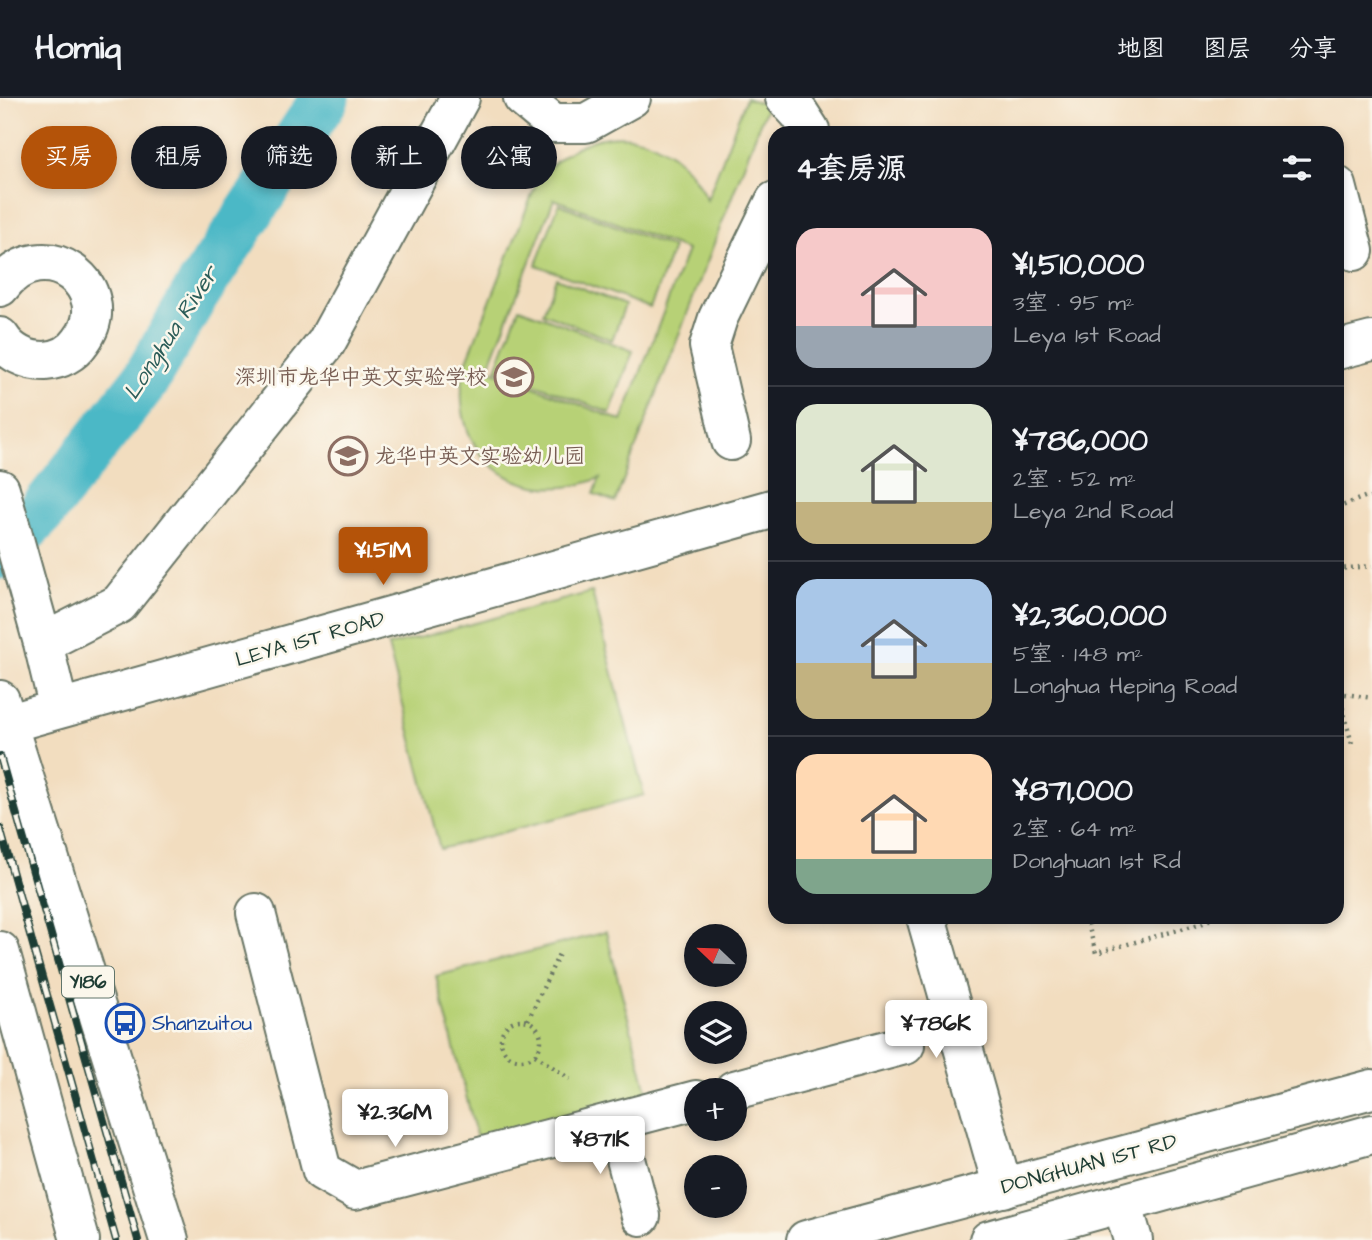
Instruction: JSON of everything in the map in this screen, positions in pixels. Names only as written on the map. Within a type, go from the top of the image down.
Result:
[{"type":"street","points":[[43,643],[118,604],[326,343],[460,98]]},
{"type":"street","points":[[523,98],[553,123],[586,123],[631,98]]},
{"type":"street","points":[[785,98],[807,126]]},
{"type":"street","points":[[1344,213],[1354,251]]},
{"type":"street","points":[[731,441],[709,346],[718,318],[768,215]]},
{"type":"street","points":[[0,287],[17,269],[43,262],[56,264],[79,278],[87,290],[91,304],[91,320],[87,334],[78,346],[66,356],[51,360],[36,361],[22,357],[0,339]]},
{"type":"street","points":[[1344,349],[1372,341]]},
{"type":"street","points":[[1,492],[59,709]]},
{"type":"street","name":"LEYA 1ST ROAD","points":[[3,712],[59,709],[768,510]]},
{"type":"street","name":"Y186","points":[[3,712],[169,1240]]},
{"type":"street","points":[[256,913],[322,1171],[355,1190],[684,1103]]},
{"type":"street","points":[[928,924],[1003,1188]]},
{"type":"street","points":[[0,951],[80,1240]]},
{"type":"street","points":[[747,1087],[905,1045]]},
{"type":"street","name":"DONGHUAN 1ST RD","points":[[806,1240],[1372,1088]]},
{"type":"street","points":[[616,1121],[641,1216]]},
{"type":"street","points":[[989,1240],[1372,1134]]},
{"type":"street","points":[[1122,1203],[1133,1240]]},
{"type":"path","points":[[1344,505],[1367,496],[1372,497]]},
{"type":"path","points":[[1344,568],[1372,566]]},
{"type":"path","points":[[1344,694],[1372,698]]},
{"type":"path","points":[[1344,715],[1353,748]]},
{"type":"path","points":[[1088,924],[1096,953],[1199,924]]},
{"type":"path","points":[[528,1020],[559,954]]},
{"type":"path","points":[[518,1019],[528,1020],[537,1026],[541,1035],[541,1046],[535,1055],[525,1060],[513,1059],[504,1052],[500,1041],[502,1030],[518,1019]]},
{"type":"path","points":[[535,1055],[570,1079]]},
{"type":"green space","points":[[746,98],[767,105],[615,502],[594,494],[600,478],[569,486],[540,487],[515,480],[493,466],[476,447],[465,423],[462,395],[466,363],[534,189],[557,189],[557,161],[580,145],[604,138],[628,137],[651,143],[673,155],[691,174],[707,200]],"holes":[[[554,199],[687,250],[622,421],[488,369]]]},
{"type":"green space","points":[[559,204],[673,248],[650,308],[536,265]]},
{"type":"green space","points":[[556,278],[625,305],[612,340],[543,313]]},
{"type":"green space","points":[[519,308],[633,351],[610,413],[496,369]]},
{"type":"green space","points":[[592,592],[644,795],[440,849],[388,646]]},
{"type":"green space","points":[[606,932],[649,1099],[478,1143],[436,976]]},
{"type":"waterway","name":"Longhua River","points":[[0,555],[40,514],[144,382],[193,298],[325,98]]},
{"type":"railway","points":[[0,756],[138,1240]]},
{"type":"railway","points":[[0,828],[116,1240]]},
{"type":"place","name":"深圳市龙华中英文实验学校","points":[[514,377]]},
{"type":"place","name":"龙华中英文实验幼儿园","points":[[348,456]]},
{"type":"place","name":"Shanzuitou","points":[[125,1023]]}]
